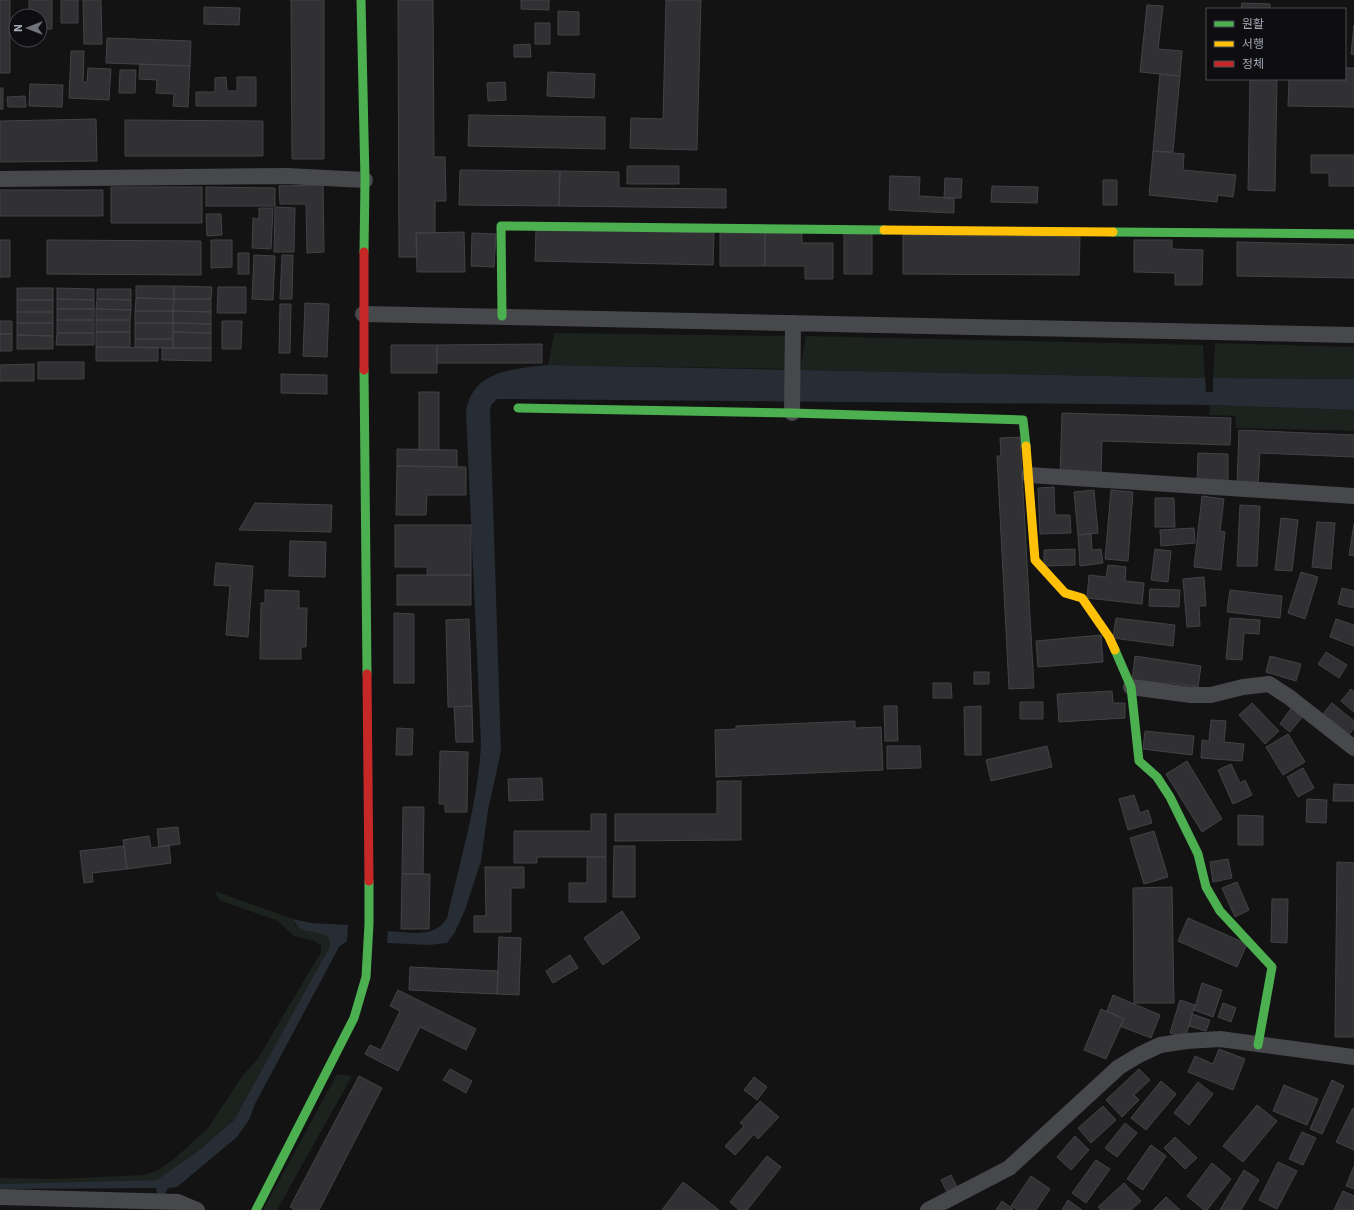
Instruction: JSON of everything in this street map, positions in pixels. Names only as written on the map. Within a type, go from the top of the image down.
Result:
[{"type":"street","points":[[256,1210],[354,1018],[366,977],[369,946],[363,314],[365,180],[361,0]]},
{"type":"street","points":[[0,179],[287,176],[365,180]]},
{"type":"street","points":[[502,316],[501,226],[1354,234]]},
{"type":"street","points":[[363,314],[1354,335]]},
{"type":"street","points":[[792,413],[793,323]]},
{"type":"street","points":[[518,408],[792,413],[1023,420],[1029,475],[1035,560],[1065,593],[1082,598],[1109,637],[1130,687],[1139,761],[1157,777],[1170,797],[1198,854],[1206,887],[1220,911],[1272,967],[1258,1044]]},
{"type":"street","points":[[1029,475],[1354,496]]},
{"type":"street","points":[[1130,687],[1191,695],[1211,695],[1243,687],[1269,684],[1289,697],[1354,748]]},
{"type":"street","points":[[928,1210],[1009,1168],[1119,1067],[1160,1044],[1220,1039],[1354,1057]]},
{"type":"street","points":[[0,1197],[178,1202],[197,1210]]},
{"type":"shaded area","points":[[554,333],[786,336],[788,369],[548,365]]},
{"type":"shaded area","points":[[806,336],[1203,345],[1205,378],[800,370]]},
{"type":"shaded area","points":[[1215,343],[1354,347],[1354,379],[1213,378]]},
{"type":"shaded area","points":[[548,365],[1205,378],[1206,392],[1213,392],[1213,378],[1354,379],[1354,410],[1210,405],[497,399],[491,405],[490,412],[501,751],[488,810],[481,861],[465,910],[455,932],[447,943],[429,945],[387,943],[388,931],[412,933],[428,932],[442,925],[447,918],[468,832],[476,788],[481,744],[466,411],[470,397],[477,387],[486,379],[496,374],[521,368]]},
{"type":"shaded area","points":[[1210,405],[1354,410],[1354,431],[1236,428],[1235,416],[1209,415]]},
{"type":"shaded area","points":[[215,891],[293,919],[296,926],[321,933],[329,938],[330,946],[234,1120],[198,1151],[156,1180],[0,1184],[0,1178],[55,1179],[144,1175],[158,1170],[174,1159],[207,1129],[243,1075],[257,1060],[321,952],[321,945],[314,941],[294,936],[278,921],[219,900]]},
{"type":"shaded area","points":[[293,919],[311,923],[348,925],[347,941],[339,947],[255,1104],[249,1120],[237,1137],[177,1187],[168,1188],[165,1194],[157,1194],[156,1188],[0,1189],[0,1184],[156,1180],[198,1151],[234,1120],[330,946],[329,938],[300,928],[296,925]]},
{"type":"shaded area","points":[[337,1074],[352,1076],[277,1210],[263,1210]]},
{"type":"building","points":[[0,0],[10,0],[10,8],[8,8],[8,48],[10,48],[10,73],[0,73]]},
{"type":"building","points":[[29,0],[52,0],[52,29],[48,29],[48,8],[29,8]]},
{"type":"building","points":[[61,0],[78,0],[78,23],[61,23]]},
{"type":"building","points":[[83,0],[101,0],[102,44],[84,44]]},
{"type":"building","points":[[291,0],[324,0],[324,159],[292,159]]},
{"type":"building","points":[[398,0],[433,0],[434,157],[445,157],[446,201],[435,201],[435,233],[416,233],[417,257],[399,257]]},
{"type":"building","points":[[521,0],[549,0],[549,10],[521,9]]},
{"type":"building","points":[[666,0],[701,0],[697,150],[630,148],[631,118],[663,119]]},
{"type":"building","points":[[1242,3],[1270,4],[1270,8],[1241,8]]},
{"type":"building","points":[[1147,5],[1163,6],[1158,49],[1182,51],[1180,76],[1140,72]]},
{"type":"building","points":[[204,7],[240,8],[239,25],[204,24]]},
{"type":"building","points":[[558,11],[579,12],[579,35],[558,35]]},
{"type":"building","points":[[535,23],[550,23],[550,44],[535,44]]},
{"type":"building","points":[[1354,25],[1354,55],[1351,54]]},
{"type":"building","points":[[107,38],[191,41],[190,66],[106,63]]},
{"type":"building","points":[[530,44],[531,57],[514,57],[514,45]]},
{"type":"building","points":[[71,51],[84,51],[83,82],[87,82],[88,68],[111,69],[109,100],[69,98]]},
{"type":"building","points":[[140,64],[190,66],[188,107],[173,106],[174,94],[156,93],[157,80],[139,79]]},
{"type":"building","points":[[1346,68],[1354,68],[1354,107],[1288,106],[1289,80],[1346,80]]},
{"type":"building","points":[[120,70],[136,70],[135,93],[119,93]]},
{"type":"building","points":[[548,72],[595,74],[594,98],[547,96]]},
{"type":"building","points":[[1160,74],[1180,76],[1173,152],[1153,151]]},
{"type":"building","points":[[226,77],[227,91],[237,91],[237,77],[256,77],[256,106],[196,106],[196,92],[215,92],[215,78]]},
{"type":"building","points":[[1250,80],[1277,80],[1275,191],[1248,190]]},
{"type":"building","points":[[505,82],[506,100],[488,101],[487,83]]},
{"type":"building","points":[[30,84],[63,85],[62,107],[29,106]]},
{"type":"building","points":[[0,88],[3,88],[3,109],[0,109]]},
{"type":"building","points":[[25,96],[26,107],[8,107],[7,97]]},
{"type":"building","points":[[469,115],[605,117],[605,149],[468,146]]},
{"type":"building","points":[[96,119],[97,161],[0,162],[0,121]]},
{"type":"building","points":[[125,120],[263,121],[263,156],[125,156]]},
{"type":"building","points":[[1153,151],[1184,154],[1183,170],[1236,175],[1233,197],[1218,195],[1217,202],[1149,195]]},
{"type":"building","points":[[1311,155],[1354,155],[1354,186],[1329,186],[1329,173],[1311,173]]},
{"type":"building","points":[[627,166],[679,166],[679,184],[627,184]]},
{"type":"building","points":[[460,170],[560,171],[559,206],[459,205]]},
{"type":"building","points":[[560,171],[619,172],[619,188],[726,189],[726,208],[559,206]]},
{"type":"building","points":[[890,176],[920,177],[919,196],[954,198],[954,213],[889,210]]},
{"type":"building","points":[[945,178],[962,179],[961,198],[944,198]]},
{"type":"building","points":[[1103,180],[1117,180],[1117,205],[1103,205]]},
{"type":"building","points":[[323,185],[324,252],[307,253],[306,204],[280,204],[279,186]]},
{"type":"building","points":[[992,186],[1038,187],[1037,203],[991,202]]},
{"type":"building","points":[[111,187],[202,187],[202,223],[111,223]]},
{"type":"building","points":[[206,187],[275,188],[275,206],[206,206]]},
{"type":"building","points":[[0,190],[103,190],[103,216],[0,216]]},
{"type":"building","points":[[275,207],[295,208],[294,252],[274,252]]},
{"type":"building","points":[[259,208],[273,208],[271,249],[252,248],[253,218],[259,219]]},
{"type":"building","points":[[206,214],[221,214],[222,235],[207,236]]},
{"type":"building","points":[[536,229],[714,233],[713,265],[535,261]]},
{"type":"building","points":[[464,232],[465,272],[417,272],[416,233]]},
{"type":"building","points":[[472,233],[496,234],[494,267],[471,266]]},
{"type":"building","points":[[720,233],[765,233],[765,266],[720,266]]},
{"type":"building","points":[[765,233],[802,233],[802,243],[833,243],[833,279],[805,279],[805,266],[765,266]]},
{"type":"building","points":[[844,233],[872,233],[872,274],[844,274]]},
{"type":"building","points":[[903,235],[1080,237],[1079,275],[903,274]]},
{"type":"building","points":[[0,240],[10,240],[10,277],[0,277]]},
{"type":"building","points":[[47,240],[201,241],[201,275],[47,274]]},
{"type":"building","points":[[211,240],[232,240],[232,267],[211,268]]},
{"type":"building","points":[[1134,240],[1172,240],[1172,249],[1203,250],[1202,285],[1175,285],[1175,273],[1134,272]]},
{"type":"building","points":[[1237,242],[1354,245],[1354,278],[1237,276]]},
{"type":"building","points":[[238,253],[249,253],[249,274],[238,274]]},
{"type":"building","points":[[254,255],[275,256],[273,300],[252,299]]},
{"type":"building","points":[[282,255],[293,255],[292,299],[280,299]]},
{"type":"building","points":[[136,286],[174,286],[174,299],[136,298]]},
{"type":"building","points":[[174,286],[212,287],[211,299],[174,299]]},
{"type":"building","points":[[218,287],[246,287],[246,313],[217,313]]},
{"type":"building","points":[[17,288],[53,288],[53,300],[17,300]]},
{"type":"building","points":[[57,288],[94,289],[94,300],[57,299]]},
{"type":"building","points":[[97,289],[131,289],[131,300],[97,299]]},
{"type":"building","points":[[136,298],[174,299],[173,311],[135,311]]},
{"type":"building","points":[[57,299],[94,300],[94,309],[57,309]]},
{"type":"building","points":[[97,299],[131,300],[131,310],[96,309]]},
{"type":"building","points":[[174,299],[211,299],[211,312],[173,311]]},
{"type":"building","points":[[17,300],[53,300],[53,312],[17,312]]},
{"type":"building","points":[[305,303],[329,304],[327,357],[303,356]]},
{"type":"building","points":[[280,304],[291,304],[290,353],[279,353]]},
{"type":"building","points":[[57,309],[94,309],[94,320],[57,320]]},
{"type":"building","points":[[96,309],[131,310],[130,320],[96,320]]},
{"type":"building","points":[[135,311],[173,311],[173,323],[135,323]]},
{"type":"building","points":[[173,311],[211,312],[211,324],[173,323]]},
{"type":"building","points":[[17,312],[53,312],[53,323],[17,323]]},
{"type":"building","points":[[57,320],[94,320],[94,333],[57,333]]},
{"type":"building","points":[[96,320],[130,320],[130,332],[96,332]]},
{"type":"building","points":[[0,321],[12,321],[12,334],[0,334]]},
{"type":"building","points":[[222,321],[242,321],[241,349],[222,349]]},
{"type":"building","points":[[17,323],[53,323],[53,336],[17,335]]},
{"type":"building","points":[[135,323],[173,323],[173,339],[135,339]]},
{"type":"building","points":[[173,323],[211,324],[211,333],[173,332]]},
{"type":"building","points":[[96,332],[130,332],[130,347],[96,347]]},
{"type":"building","points":[[173,332],[211,333],[211,348],[173,348]]},
{"type":"building","points":[[57,333],[94,333],[94,345],[56,345]]},
{"type":"building","points":[[0,334],[12,334],[12,351],[0,351]]},
{"type":"building","points":[[17,335],[53,336],[53,349],[17,349]]},
{"type":"building","points":[[135,339],[173,339],[173,348],[135,347]]},
{"type":"building","points":[[542,344],[542,363],[437,363],[437,345]]},
{"type":"building","points":[[391,345],[437,345],[437,373],[391,373]]},
{"type":"building","points":[[96,347],[158,348],[158,361],[96,361]]},
{"type":"building","points":[[162,348],[211,348],[211,361],[162,360]]},
{"type":"building","points":[[38,362],[84,362],[84,379],[38,379]]},
{"type":"building","points":[[34,364],[34,381],[0,381],[0,365]]},
{"type":"building","points":[[281,374],[327,375],[327,394],[281,393]]},
{"type":"building","points":[[419,392],[439,392],[439,450],[419,450]]},
{"type":"building","points":[[1062,413],[1231,418],[1230,445],[1102,441],[1101,476],[1060,475]]},
{"type":"building","points":[[1239,430],[1354,435],[1354,457],[1260,453],[1258,486],[1237,485]]},
{"type":"building","points":[[1020,437],[1034,688],[1009,689],[997,456],[1001,456],[1000,438]]},
{"type":"building","points":[[397,449],[457,450],[457,467],[397,466]]},
{"type":"building","points":[[1198,453],[1228,454],[1228,482],[1197,482]]},
{"type":"building","points":[[397,466],[466,467],[466,495],[427,495],[426,515],[396,515]]},
{"type":"building","points":[[1054,487],[1055,515],[1070,515],[1071,533],[1040,534],[1038,488]]},
{"type":"building","points":[[1094,490],[1098,533],[1078,535],[1074,492]]},
{"type":"building","points":[[1111,490],[1133,492],[1128,561],[1105,559]]},
{"type":"building","points":[[1202,496],[1224,499],[1220,531],[1225,532],[1221,570],[1194,567]]},
{"type":"building","points":[[1155,498],[1174,498],[1175,527],[1155,527]]},
{"type":"building","points":[[255,503],[332,505],[331,532],[239,530]]},
{"type":"building","points":[[1240,505],[1260,506],[1257,566],[1237,566]]},
{"type":"building","points":[[1281,518],[1298,520],[1292,571],[1275,570]]},
{"type":"building","points":[[1317,522],[1335,523],[1331,569],[1312,567]]},
{"type":"building","points":[[1354,524],[1354,556],[1349,555]]},
{"type":"building","points":[[395,525],[471,525],[471,575],[427,575],[427,567],[395,567]]},
{"type":"building","points":[[1194,528],[1195,543],[1161,546],[1160,530]]},
{"type":"building","points":[[1091,534],[1092,550],[1101,549],[1103,563],[1080,566],[1078,535]]},
{"type":"building","points":[[290,541],[326,542],[325,577],[289,576]]},
{"type":"building","points":[[1075,549],[1075,565],[1044,566],[1044,550]]},
{"type":"building","points":[[1155,549],[1171,551],[1168,582],[1151,580]]},
{"type":"building","points":[[216,563],[253,566],[248,637],[226,635],[230,586],[214,585]]},
{"type":"building","points":[[1108,565],[1126,567],[1125,581],[1144,583],[1142,604],[1087,598],[1089,575],[1106,577]]},
{"type":"building","points":[[1301,572],[1318,577],[1305,619],[1288,613]]},
{"type":"building","points":[[397,575],[471,575],[471,605],[397,605]]},
{"type":"building","points":[[1204,577],[1206,606],[1199,606],[1200,626],[1187,627],[1183,579]]},
{"type":"building","points":[[1342,588],[1354,591],[1354,608],[1338,604]]},
{"type":"building","points":[[1150,589],[1180,590],[1179,607],[1149,606]]},
{"type":"building","points":[[265,590],[299,591],[299,608],[307,608],[306,647],[301,647],[301,659],[260,659],[261,603],[265,603]]},
{"type":"building","points":[[1230,590],[1282,596],[1280,618],[1227,612]]},
{"type":"building","points":[[394,613],[414,614],[414,683],[394,683]]},
{"type":"building","points":[[1116,618],[1175,625],[1173,646],[1113,638]]},
{"type":"building","points":[[1230,618],[1260,620],[1259,634],[1244,633],[1242,660],[1226,659]]},
{"type":"building","points":[[469,619],[472,706],[448,707],[446,620]]},
{"type":"building","points":[[1336,619],[1354,625],[1354,646],[1330,637]]},
{"type":"building","points":[[1101,635],[1103,662],[1038,667],[1036,641]]},
{"type":"building","points":[[1326,652],[1347,665],[1339,678],[1318,664]]},
{"type":"building","points":[[1135,656],[1201,666],[1198,687],[1170,683],[1170,688],[1132,681]]},
{"type":"building","points":[[1270,656],[1301,664],[1296,681],[1266,672]]},
{"type":"building","points":[[974,672],[989,672],[989,684],[974,684]]},
{"type":"building","points":[[933,683],[951,683],[952,698],[933,698]]},
{"type":"building","points":[[1351,689],[1354,692],[1354,712],[1341,701]]},
{"type":"building","points":[[1112,691],[1113,703],[1125,703],[1125,718],[1059,722],[1057,694]]},
{"type":"building","points":[[1020,702],[1043,702],[1043,719],[1020,719]]},
{"type":"building","points":[[1252,703],[1279,731],[1265,744],[1239,715]]},
{"type":"building","points":[[1332,703],[1354,721],[1354,728],[1348,736],[1322,715]]},
{"type":"building","points":[[472,706],[473,742],[456,742],[454,707]]},
{"type":"building","points":[[884,706],[897,706],[898,741],[885,741]]},
{"type":"building","points":[[981,706],[981,755],[965,755],[964,707]]},
{"type":"building","points":[[1292,707],[1303,716],[1290,732],[1280,724]]},
{"type":"building","points":[[1211,720],[1226,721],[1224,742],[1244,744],[1242,761],[1201,758],[1202,740],[1209,741]]},
{"type":"building","points":[[855,721],[855,728],[881,727],[883,770],[716,777],[715,730],[736,729],[736,726]]},
{"type":"building","points":[[397,728],[413,729],[412,755],[396,755]]},
{"type":"building","points":[[1145,731],[1194,736],[1192,755],[1143,749]]},
{"type":"building","points":[[1288,734],[1305,762],[1283,775],[1266,747]]},
{"type":"building","points":[[887,746],[920,746],[921,768],[887,769]]},
{"type":"building","points":[[1047,746],[1052,767],[991,781],[986,760]]},
{"type":"building","points":[[440,751],[468,752],[467,812],[445,812],[445,804],[439,804]]},
{"type":"building","points":[[1187,761],[1222,819],[1202,832],[1166,774]]},
{"type":"building","points":[[1231,764],[1240,783],[1245,780],[1252,795],[1233,804],[1218,770]]},
{"type":"building","points":[[1303,768],[1314,788],[1298,797],[1287,777]]},
{"type":"building","points":[[542,778],[543,800],[509,801],[508,779]]},
{"type":"building","points":[[717,781],[741,781],[741,840],[615,841],[615,814],[717,814]]},
{"type":"building","points":[[1334,784],[1354,785],[1354,801],[1333,801]]},
{"type":"building","points":[[1134,795],[1140,813],[1148,810],[1152,823],[1128,830],[1119,799]]},
{"type":"building","points":[[1307,799],[1327,800],[1326,823],[1306,822]]},
{"type":"building","points":[[403,807],[424,807],[423,874],[402,874]]},
{"type":"building","points":[[591,814],[606,814],[606,857],[537,857],[537,863],[514,863],[514,831],[591,831]]},
{"type":"building","points":[[1238,815],[1263,816],[1263,845],[1238,845]]},
{"type":"building","points":[[178,827],[180,844],[159,847],[157,829]]},
{"type":"building","points":[[1154,831],[1168,877],[1144,884],[1130,838]]},
{"type":"building","points":[[149,836],[151,848],[169,845],[171,863],[127,869],[123,840]]},
{"type":"building","points":[[124,846],[127,869],[92,873],[93,882],[84,883],[80,851]]},
{"type":"building","points":[[614,846],[635,846],[635,897],[613,897]]},
{"type":"building","points":[[587,857],[606,857],[606,902],[569,902],[569,883],[587,883]]},
{"type":"building","points":[[1228,859],[1232,878],[1213,882],[1210,862]]},
{"type":"building","points":[[1337,862],[1354,863],[1354,1037],[1335,1037]]},
{"type":"building","points":[[485,867],[524,867],[524,888],[511,888],[511,932],[474,932],[474,916],[486,916]]},
{"type":"building","points":[[402,874],[430,874],[429,929],[401,929]]},
{"type":"building","points":[[1237,882],[1249,910],[1235,917],[1222,888]]},
{"type":"building","points":[[1172,887],[1174,1003],[1134,1003],[1133,888]]},
{"type":"building","points":[[1272,899],[1288,899],[1287,943],[1271,942]]},
{"type":"building","points":[[622,911],[640,938],[603,965],[584,938]]},
{"type":"building","points":[[1188,918],[1247,944],[1237,967],[1178,941]]},
{"type":"building","points":[[499,937],[521,938],[519,995],[497,994]]},
{"type":"building","points":[[570,955],[578,968],[553,983],[546,971]]},
{"type":"building","points":[[410,967],[498,971],[497,994],[409,990]]},
{"type":"building","points":[[1202,983],[1222,990],[1213,1017],[1194,1010]]},
{"type":"building","points":[[398,990],[476,1029],[466,1050],[420,1027],[398,1071],[365,1054],[370,1045],[381,1050],[400,1011],[390,1006]]},
{"type":"building","points":[[1113,995],[1160,1015],[1151,1038],[1120,1026],[1124,1019],[1107,1011]]},
{"type":"building","points":[[1180,1000],[1195,1005],[1185,1038],[1170,1033]]},
{"type":"building","points":[[1223,1003],[1236,1008],[1231,1022],[1218,1017]]},
{"type":"building","points":[[1101,1009],[1124,1019],[1106,1059],[1084,1050]]},
{"type":"building","points":[[1192,1014],[1210,1020],[1206,1031],[1189,1026]]},
{"type":"building","points":[[1219,1049],[1245,1059],[1233,1090],[1188,1072],[1195,1056],[1213,1064]]},
{"type":"building","points":[[450,1069],[472,1081],[466,1093],[443,1080]]},
{"type":"building","points":[[1139,1069],[1150,1080],[1134,1095],[1139,1100],[1122,1117],[1106,1100]]},
{"type":"building","points":[[359,1076],[382,1088],[319,1210],[295,1210],[290,1207]]},
{"type":"building","points":[[754,1077],[767,1087],[757,1100],[744,1090]]},
{"type":"building","points":[[1332,1080],[1344,1086],[1322,1134],[1310,1129]]},
{"type":"building","points":[[1161,1081],[1176,1094],[1146,1130],[1131,1118]]},
{"type":"building","points":[[1198,1082],[1213,1094],[1189,1125],[1174,1113]]},
{"type":"building","points":[[1284,1085],[1318,1099],[1307,1125],[1273,1111]]},
{"type":"building","points":[[760,1101],[779,1117],[758,1139],[754,1134],[735,1155],[725,1146],[744,1126],[740,1123]]},
{"type":"building","points":[[1257,1105],[1277,1121],[1243,1162],[1223,1146]]},
{"type":"building","points":[[1103,1106],[1116,1120],[1091,1143],[1078,1128]]},
{"type":"building","points":[[1353,1108],[1354,1109],[1354,1150],[1336,1142]]},
{"type":"building","points":[[1125,1123],[1137,1133],[1117,1157],[1105,1148]]},
{"type":"building","points":[[1302,1132],[1316,1138],[1303,1165],[1289,1159]]},
{"type":"building","points":[[1075,1136],[1089,1150],[1071,1170],[1057,1157]]},
{"type":"building","points":[[1175,1137],[1197,1158],[1185,1169],[1164,1148]]},
{"type":"building","points":[[1151,1145],[1166,1156],[1143,1190],[1127,1179]]},
{"type":"building","points":[[767,1156],[781,1167],[747,1210],[739,1210],[730,1202]]},
{"type":"building","points":[[1096,1160],[1110,1169],[1086,1203],[1072,1193]]},
{"type":"building","points":[[1278,1162],[1297,1171],[1277,1209],[1259,1200]]},
{"type":"building","points":[[1212,1163],[1231,1179],[1207,1210],[1204,1210],[1187,1196]]},
{"type":"building","points":[[1354,1166],[1354,1189],[1346,1186]]},
{"type":"building","points":[[1244,1170],[1259,1180],[1241,1210],[1220,1210]]},
{"type":"building","points":[[951,1175],[958,1189],[948,1194],[941,1180]]},
{"type":"building","points":[[1031,1176],[1050,1189],[1036,1210],[1018,1210],[1011,1206]]},
{"type":"building","points":[[683,1182],[719,1210],[662,1210]]},
{"type":"building","points":[[1124,1183],[1141,1201],[1131,1210],[1101,1210],[1098,1207]]},
{"type":"building","points":[[1343,1191],[1354,1196],[1354,1210],[1334,1210]]},
{"type":"building","points":[[1166,1197],[1180,1210],[1153,1210]]},
{"type":"building","points":[[1068,1200],[1082,1210],[1062,1210]]},
{"type":"building","points":[[1002,1201],[1013,1209],[996,1210]]},
{"type":"traffic: fast","points":[[361,0],[365,180],[364,252]]},
{"type":"traffic: fast","points":[[502,316],[501,226],[884,230]]},
{"type":"traffic: fast","points":[[1113,232],[1354,234]]},
{"type":"traffic: fast","points":[[364,370],[367,674]]},
{"type":"traffic: fast","points":[[518,408],[792,413],[1023,420],[1026,446]]},
{"type":"traffic: fast","points":[[1115,650],[1131,687],[1139,761],[1157,777],[1170,797],[1198,854],[1206,887],[1220,911],[1272,967],[1258,1045]]},
{"type":"traffic: fast","points":[[256,1210],[354,1018],[366,977],[369,924],[369,881]]},
{"type":"traffic: slow","points":[[884,230],[1113,232]]},
{"type":"traffic: slow","points":[[1026,446],[1035,560],[1065,593],[1082,598],[1109,637],[1115,650]]},
{"type":"traffic: jam","points":[[364,252],[364,370]]},
{"type":"traffic: jam","points":[[367,674],[369,881]]}]
